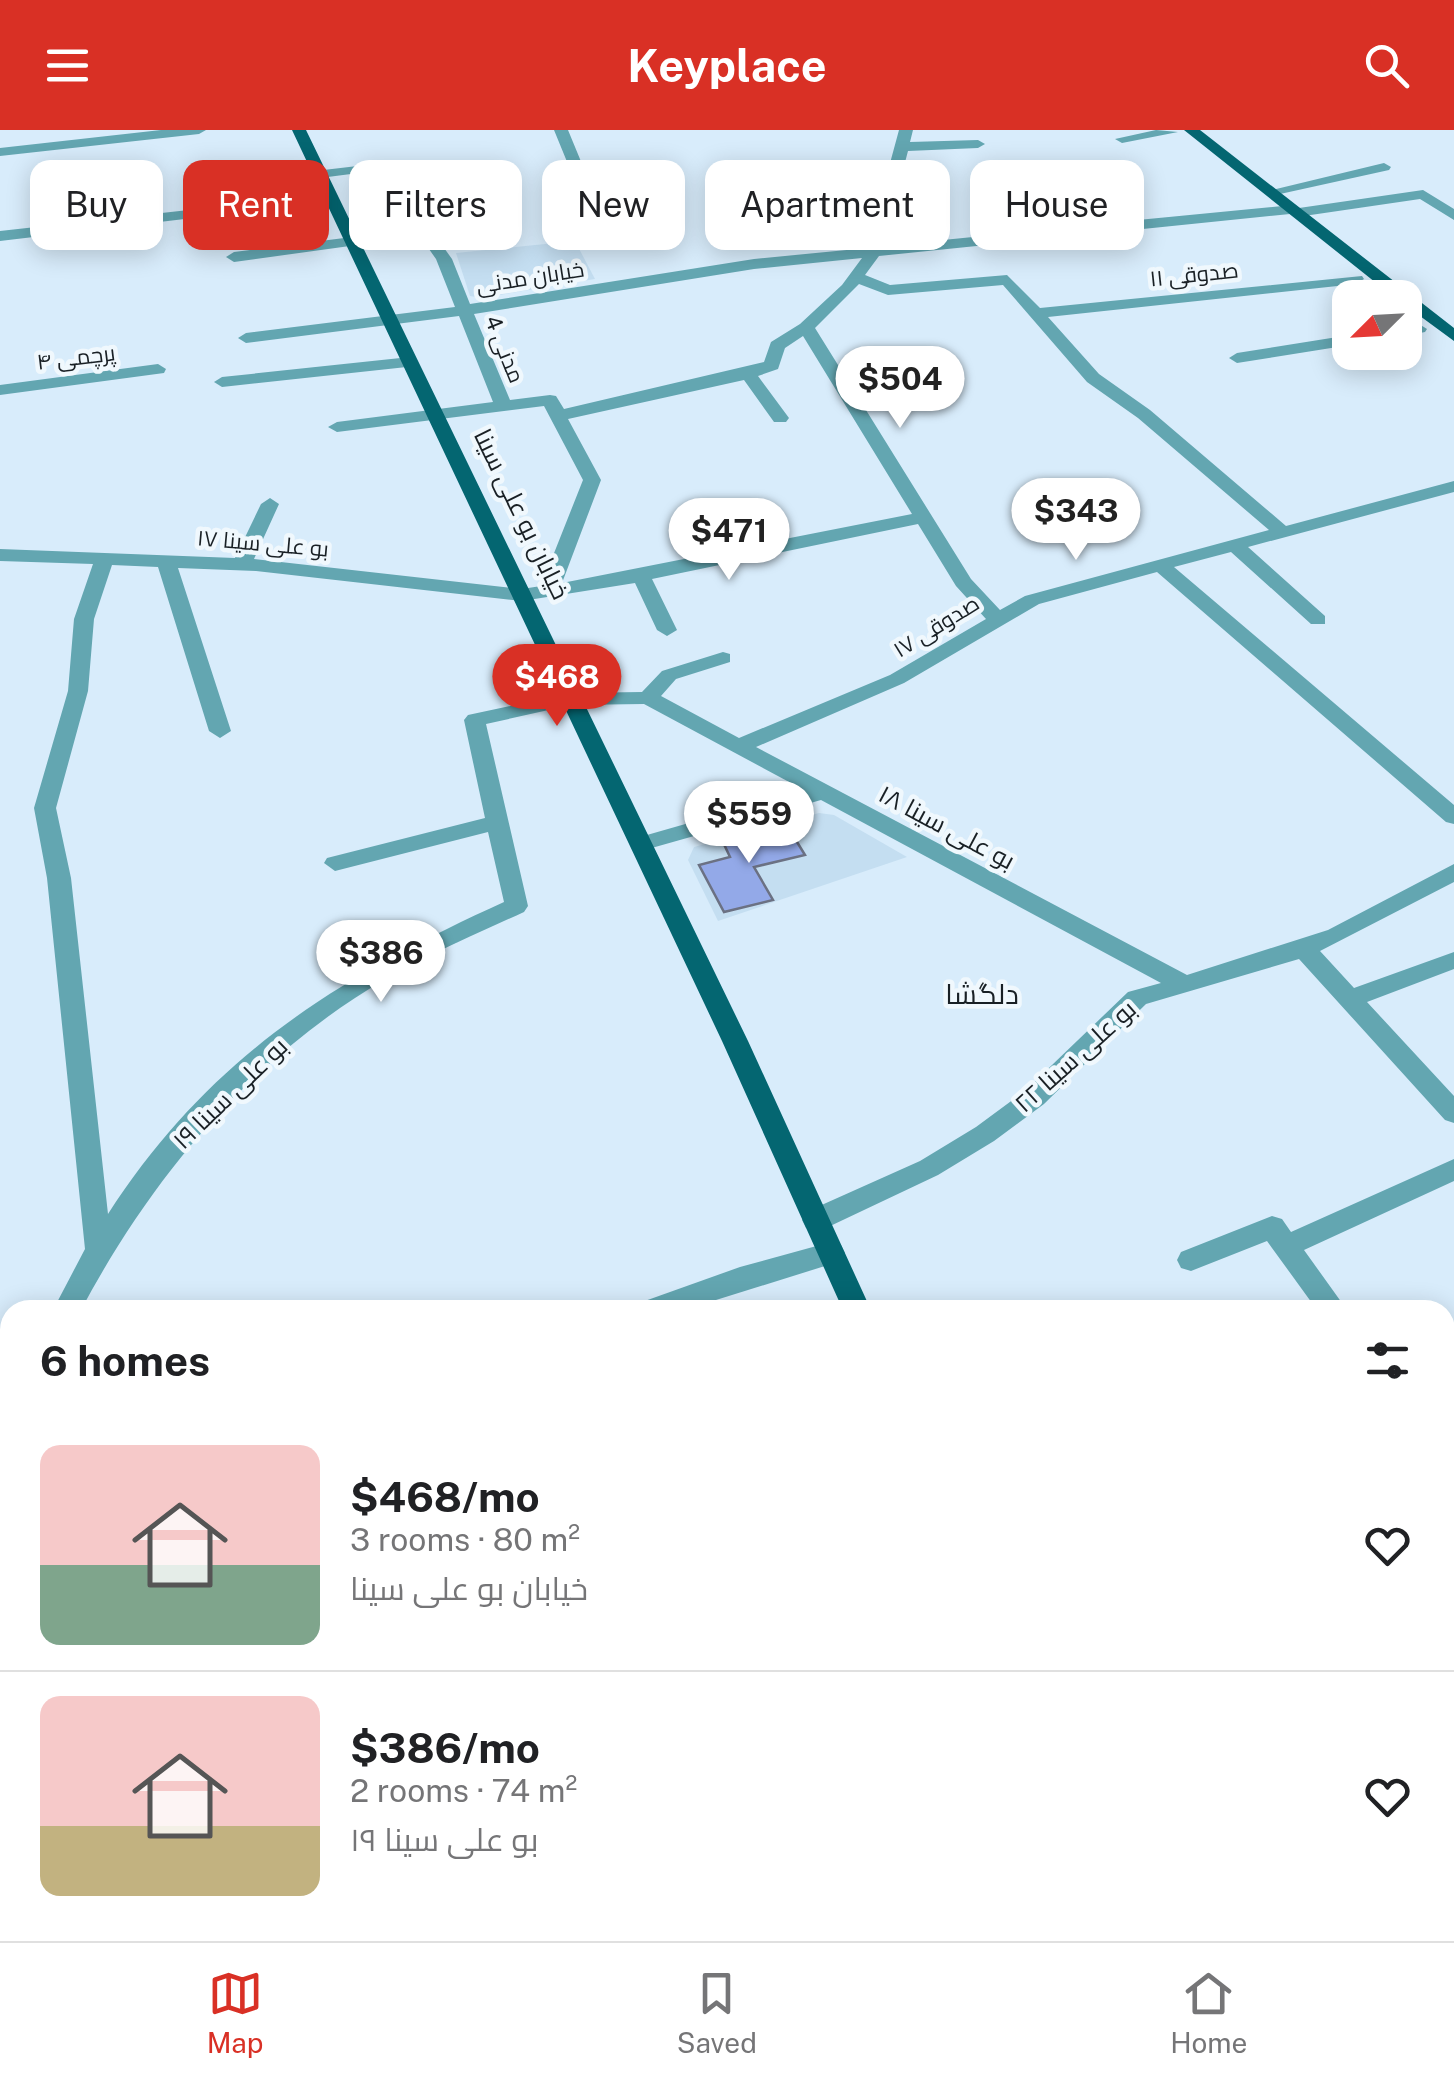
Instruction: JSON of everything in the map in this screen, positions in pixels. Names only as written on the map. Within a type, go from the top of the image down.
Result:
[{"type":"main road","name":"خیابان بو علی سینا","points":[[299,130],[313,160]]},
{"type":"main road","points":[[1191,130],[1271,192],[1310,242],[1356,279]]},
{"type":"main road","points":[[1170,131],[1330,239],[1454,336]]},
{"type":"main road","name":"خیابان بو علی سینا","points":[[329,194],[349,236]]},
{"type":"main road","points":[[1310,242],[1330,239]]},
{"type":"main road","name":"خیابان بو علی سینا","points":[[356,250],[852,1300]]},
{"type":"main road","points":[[1422,334],[1454,355]]},
{"type":"street","points":[[0,152],[199,130]]},
{"type":"street","points":[[561,130],[573,160]]},
{"type":"street","points":[[338,428],[503,404],[556,407],[748,374],[772,365],[777,346],[806,327],[857,276],[874,252],[906,130]]},
{"type":"street","points":[[1122,140],[1170,131]]},
{"type":"street","points":[[901,147],[979,145]]},
{"type":"street","name":"مدنی 4","points":[[329,173],[378,166],[444,258],[503,404]]},
{"type":"street","points":[[1271,192],[1384,167]]},
{"type":"street","name":"خیابان مدنی","points":[[1144,226],[1290,214],[1423,194],[1454,216]]},
{"type":"street","points":[[0,236],[331,198]]},
{"type":"street","points":[[234,256],[349,242]]},
{"type":"street","name":"خیابان مدنی","points":[[246,338],[466,310],[754,264],[970,242]]},
{"type":"street","points":[[857,276],[888,290],[1007,280],[1092,378],[1144,414],[1283,532]]},
{"type":"street","name":"صدوقی ۱۱","points":[[1037,313],[1356,279]]},
{"type":"street","points":[[806,327],[926,516],[963,582],[996,618]]},
{"type":"street","points":[[1237,358],[1332,343]]},
{"type":"street","points":[[222,382],[410,362]]},
{"type":"street","name":"پرچمی ۴","points":[[0,390],[158,369]]},
{"type":"street","points":[[748,374],[780,418]]},
{"type":"street","points":[[549,590],[592,480],[556,407]]},
{"type":"street","name":"صدوقی ۱۷","points":[[738,746],[897,680],[1032,600],[1450,491]]},
{"type":"street","points":[[242,564],[270,504]]},
{"type":"street","name":"بو علی سینا ۱۷","points":[[0,555],[242,564],[522,595],[641,576],[926,516]]},
{"type":"street","points":[[1235,546],[1318,620]]},
{"type":"street","points":[[98,1246],[59,878],[44,808],[78,691],[84,619],[104,559]]},
{"type":"street","points":[[166,561],[220,732]]},
{"type":"street","points":[[1161,566],[1454,817]]},
{"type":"street","points":[[641,576],[667,630]]},
{"type":"street","points":[[648,698],[669,674],[723,658]]},
{"type":"street","name":"بو علی سینا ۱۸","points":[[571,700],[648,698],[1183,984]]},
{"type":"street","name":"بو علی سینا ۱۹","points":[[72,1300],[98,1246],[183,1132],[284,1038],[396,962],[516,906],[475,720],[571,700]]},
{"type":"street","points":[[640,844],[824,792]]},
{"type":"street","points":[[335,863],[498,822]]},
{"type":"street","name":"بو علی سینا ۲۲","points":[[816,1220],[929,1168],[985,1134],[1035,1097],[1136,998],[1304,949],[1386,912],[1454,872]]},
{"type":"street","points":[[1304,949],[1454,1112]]},
{"type":"street","points":[[1353,998],[1454,960]]},
{"type":"street","points":[[1286,1246],[1454,1169]]},
{"type":"street","points":[[1191,1260],[1272,1227],[1326,1300]]},
{"type":"street","points":[[680,1300],[740,1278],[831,1253]]},
{"type":"shaded area","points":[[542,244],[542,250],[580,250],[595,279],[481,298],[470,296],[456,253],[522,250],[522,246]]},
{"type":"shaded area","points":[[819,813],[834,815],[907,857],[718,921],[688,860],[694,847]]},
{"type":"building","points":[[786,824],[805,855],[754,867],[773,900],[724,912],[699,865],[730,857],[722,840]]},
{"type":"district","name":"دلگشا","points":[[982,994]]}]
